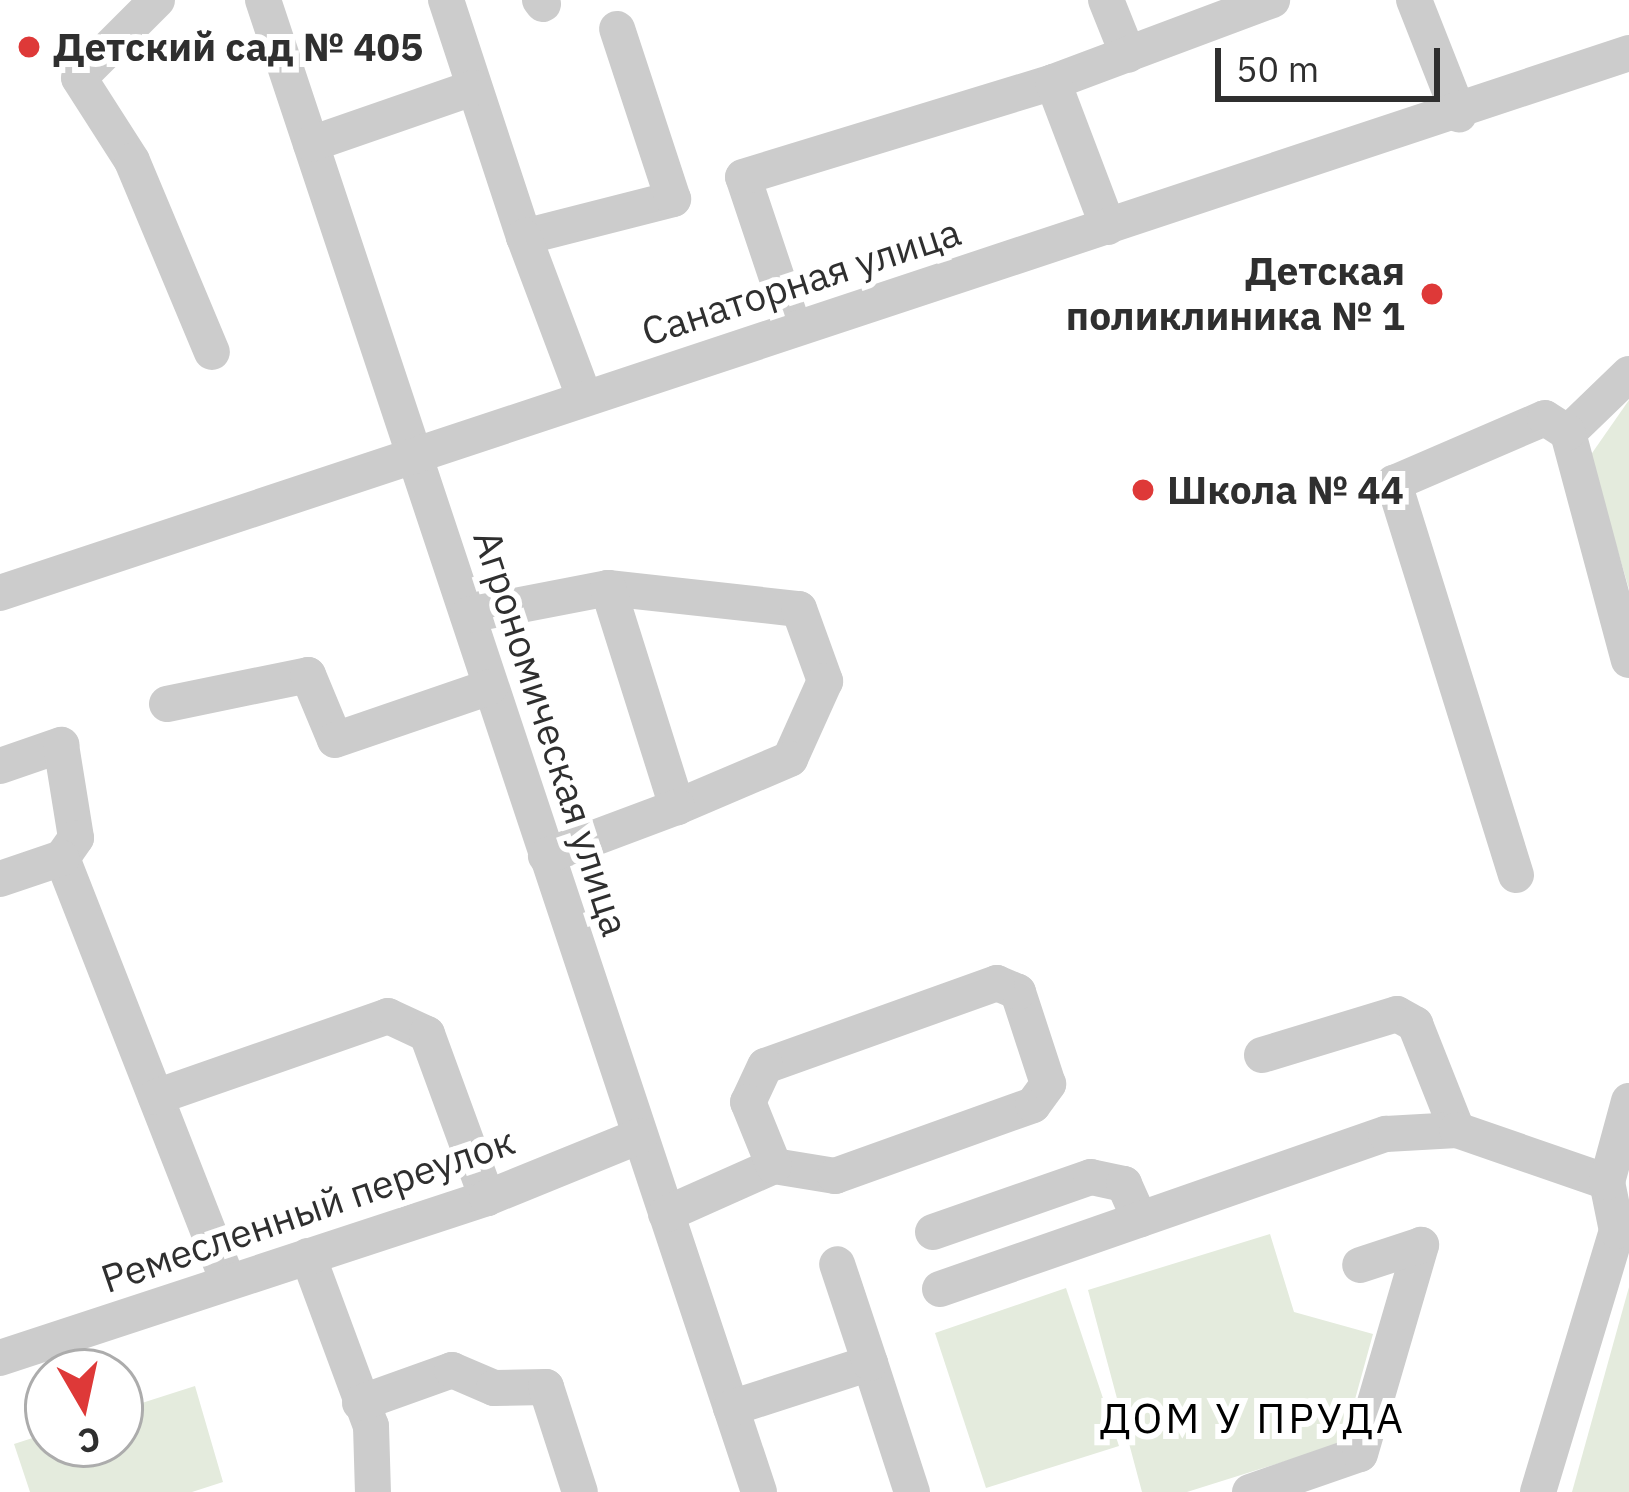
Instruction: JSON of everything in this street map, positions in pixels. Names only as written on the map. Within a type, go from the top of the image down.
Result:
[{"type":"street","points":[[157,0],[79,78],[132,160],[212,352]]},
{"type":"street","name":"Агрономическая улица","points":[[263,0],[759,1492]]},
{"type":"street","points":[[446,0],[524,237],[584,397]]},
{"type":"street","points":[[1106,0],[1128,55]]},
{"type":"street","points":[[794,329],[743,176],[1053,82],[1272,0]]},
{"type":"street","points":[[1414,0],[1460,114]]},
{"type":"street","points":[[524,237],[673,199],[616,29]]},
{"type":"street","name":"Санаторная улица","points":[[0,593],[414,460],[584,397],[1460,114],[1626,65]]},
{"type":"street","points":[[1053,82],[1108,227]]},
{"type":"street","points":[[311,144],[473,88]]},
{"type":"street","points":[[1568,434],[1629,374]]},
{"type":"street","points":[[1516,875],[1394,483],[1545,418],[1568,434],[1629,660]]},
{"type":"street","points":[[468,615],[608,588],[799,609],[825,681],[790,759],[546,856]]},
{"type":"street","points":[[608,588],[677,807]]},
{"type":"street","points":[[167,704],[308,675],[335,740],[490,687]]},
{"type":"street","points":[[0,766],[61,745],[76,838],[62,858],[0,879]]},
{"type":"street","points":[[62,858],[228,1282]]},
{"type":"street","points":[[666,1214],[774,1166],[835,1176],[1033,1106],[1048,1084],[1018,992],[998,983],[765,1066],[748,1102],[774,1166]]},
{"type":"street","points":[[1262,1055],[1397,1014],[1415,1024],[1457,1130]]},
{"type":"street","points":[[156,1097],[388,1016],[428,1034],[488,1198]]},
{"type":"street","points":[[1538,1492],[1617,1231],[1606,1182],[1629,1101]]},
{"type":"street","points":[[940,1289],[1387,1134],[1457,1130],[1606,1182]]},
{"type":"street","name":"Ремесленный переулок","points":[[0,1358],[488,1198],[640,1136]]},
{"type":"street","points":[[933,1232],[1091,1177],[1124,1184],[1140,1220]]},
{"type":"street","points":[[1250,1492],[1360,1454],[1421,1244],[1360,1265]]},
{"type":"street","points":[[308,1256],[360,1402],[373,1492]]},
{"type":"street","points":[[837,1264],[912,1492]]},
{"type":"street","points":[[731,1408],[870,1363]]},
{"type":"street","points":[[360,1402],[452,1370],[494,1388],[546,1387],[580,1492]]},
{"type":"shaded area","points":[[1629,400],[1629,589],[1590,456]]},
{"type":"shaded area","points":[[1270,1234],[1294,1312],[1373,1334],[1343,1443],[1187,1492],[1142,1492],[1088,1290]]},
{"type":"shaded area","points":[[1629,1287],[1629,1492],[1572,1492]]},
{"type":"shaded area","points":[[1066,1288],[1119,1446],[986,1488],[935,1333]]},
{"type":"shaded area","points":[[195,1386],[223,1482],[192,1492],[30,1492],[14,1444],[24,1441],[24,1468],[144,1468],[144,1402]]},
{"type":"place","name":"Детский сад № 405","points":[[29,47]]},
{"type":"place","name":"Детская поликлиника № 1","points":[[1432,294]]},
{"type":"place","name":"Школа № 44","points":[[1143,490]]},
{"type":"district","name":"ДОМ У ПРУДА","points":[[1253,1418]]}]
